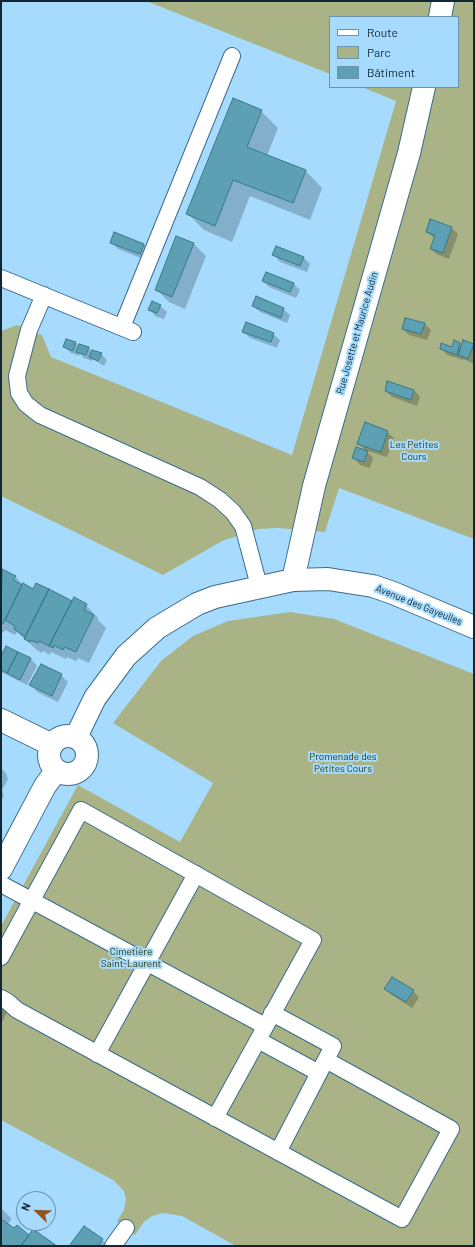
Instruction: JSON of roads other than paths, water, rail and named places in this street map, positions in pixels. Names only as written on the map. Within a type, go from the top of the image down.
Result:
[{"type":"street","points":[[440,16],[443,1]]},
{"type":"street","name":"Rue Josette et Maurice Audin","points":[[293,580],[314,486],[409,152],[424,88]]},
{"type":"street","name":"Avenue des Gayeulles","points":[[76,737],[96,698],[121,662],[141,641],[157,628],[197,604],[215,597],[259,586],[293,580],[328,579],[373,586],[474,627]]},
{"type":"street","points":[[1,720],[52,745]]},
{"type":"street","points":[[70,736],[76,737],[81,740],[87,750],[86,763],[76,773],[63,774],[56,771],[50,762],[49,750],[60,738],[70,736]]},
{"type":"street","points":[[1,869],[45,786],[56,771]]},
{"type":"lane","points":[[1,278],[127,330],[232,56]]},
{"type":"lane","points":[[44,295],[29,330],[17,376],[19,393],[26,404],[40,415],[200,487],[220,500],[233,512],[243,526],[259,586]]},
{"type":"lane","points":[[1,957],[81,810],[314,940],[215,1118]]},
{"type":"lane","points":[[97,1054],[196,874]]},
{"type":"lane","points":[[1,884],[265,1026],[323,1066],[451,1129],[402,1219],[17,1010],[1,998]]},
{"type":"lane","points":[[265,1026],[333,1046],[278,1152]]},
{"type":"lane","points":[[113,1246],[126,1228]]},
{"type":"park label","name":"Les Petites Cours","points":[[414,450]]},
{"type":"park label","name":"Promenade des Petites Cours","points":[[343,762]]},
{"type":"park label","name":"Cimetière Saint-Laurent","points":[[131,958]]}]
